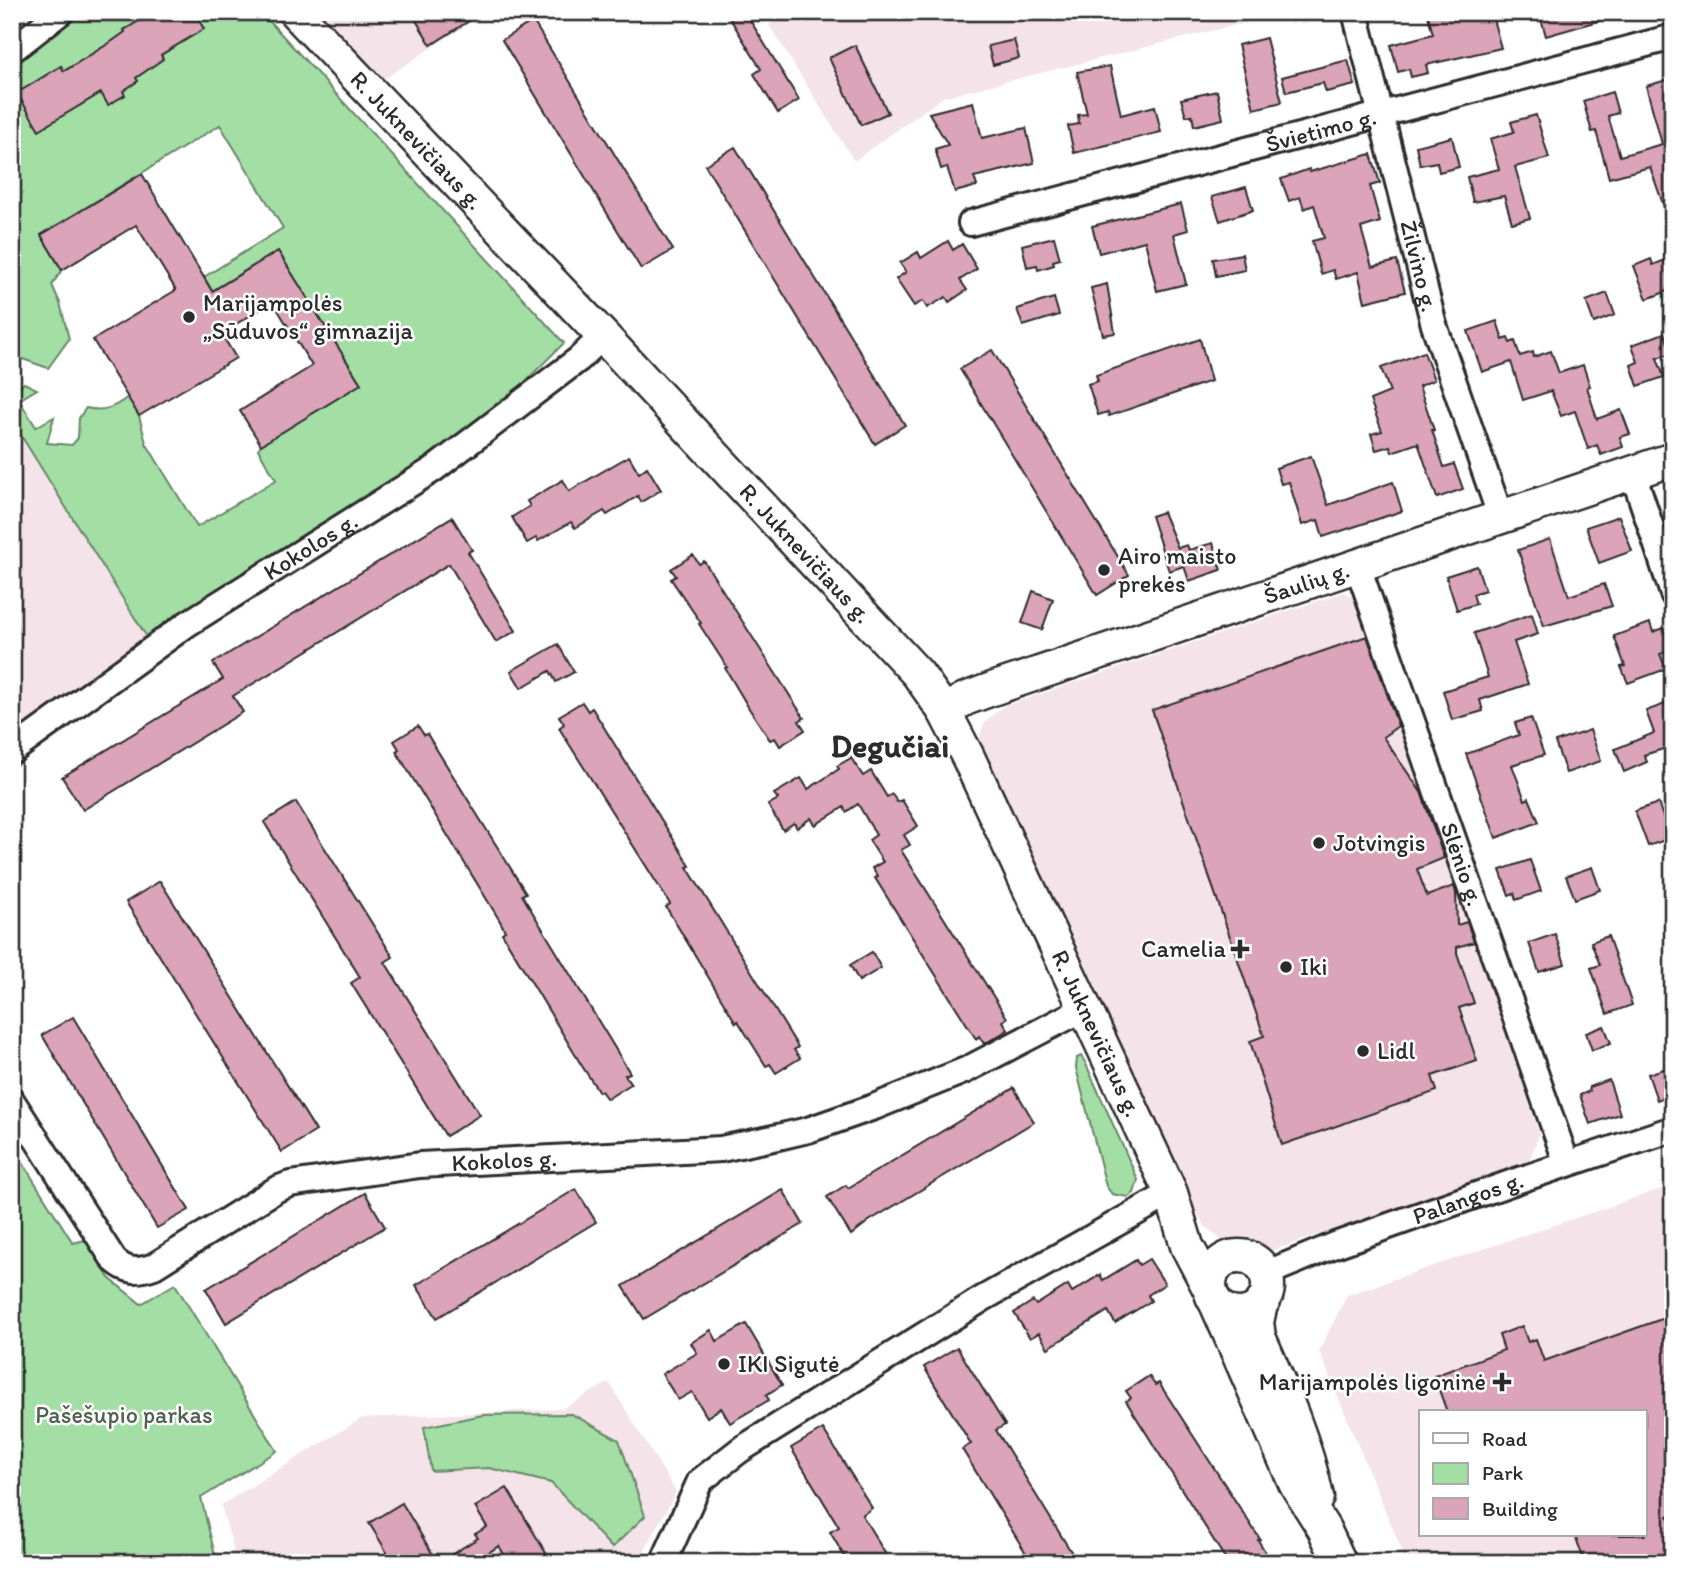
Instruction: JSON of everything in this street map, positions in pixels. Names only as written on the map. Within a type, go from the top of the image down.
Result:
[{"type":"street","points":[[12,50],[61,12]]},
{"type":"street","name":"R. Juknevičiaus g.","points":[[295,12],[891,644],[918,674],[944,711],[968,757],[1173,1198],[1177,1220],[1187,1246],[1213,1296],[1295,1483],[1324,1529],[1340,1563]]},
{"type":"street","name":"Žilvino g.","points":[[1354,12],[1434,325],[1501,517]]},
{"type":"street","name":"Švietimo g.","points":[[971,223],[1673,37]]},
{"type":"street","name":"Kokolos g.","points":[[12,751],[177,630],[434,469],[579,359],[603,337]]},
{"type":"street","name":"Šaulių g.","points":[[944,711],[965,699],[992,689],[1673,459]]},
{"type":"street","points":[[1633,473],[1673,594]]},
{"type":"street","name":"Slėnio g.","points":[[1357,564],[1567,1164]]},
{"type":"street","name":"Kokolos g.","points":[[12,1101],[114,1260],[122,1268],[132,1271],[163,1262],[277,1189],[305,1180],[420,1165],[721,1150],[808,1130],[966,1070],[1085,1007]]},
{"type":"street","name":"Palangos g.","points":[[1255,1278],[1335,1245],[1673,1129]]},
{"type":"street","points":[[663,1563],[700,1481],[740,1450],[982,1299],[1173,1198]]},
{"type":"street","name":"R. Juknevičiaus g.","points":[[1173,1198],[1206,1236],[1255,1278],[1259,1337],[1313,1474],[1324,1529]]},
{"type":"street","points":[[1229,1258],[1255,1278],[1246,1313],[1228,1311],[1213,1296],[1210,1281],[1214,1271],[1220,1263],[1229,1258]]},
{"type":"shaded area","points":[[12,12],[61,12],[12,50]]},
{"type":"shaded area","points":[[315,12],[486,12],[381,81]]},
{"type":"shaded area","points":[[790,12],[1289,12],[943,97],[854,161],[769,25]]},
{"type":"shaded area","points":[[12,421],[149,639],[12,739]]},
{"type":"shaded area","points":[[1344,592],[1356,598],[1469,921],[1539,1134],[1529,1163],[1268,1252],[1251,1253],[1220,1239],[1205,1226],[1193,1207],[978,744],[983,726],[1004,706]]},
{"type":"shaded area","name":"Marijampolės ligoninė","points":[[1673,1185],[1673,1563],[1407,1563],[1319,1351],[1347,1295]]},
{"type":"shaded area","points":[[609,1382],[676,1492],[638,1563],[237,1563],[221,1505],[362,1418],[562,1409]]},
{"type":"green space","points":[[61,12],[261,12],[564,343],[445,461],[148,639],[12,421],[12,393],[24,383],[37,389],[19,400],[36,427],[54,417],[47,443],[72,445],[78,438],[79,418],[86,408],[108,408],[128,397],[139,416],[146,443],[197,527],[276,480],[258,449],[261,445],[361,384],[278,251],[212,291],[204,277],[283,228],[220,125],[41,235],[62,270],[52,285],[60,303],[69,339],[48,368],[14,356],[12,360],[12,50]]},
{"type":"green space","points":[[1081,1056],[1138,1180],[1134,1193],[1128,1197],[1112,1194],[1106,1186],[1076,1068],[1077,1058]]},
{"type":"green space","name":"Pašešupio parkas","points":[[12,1146],[73,1243],[85,1240],[109,1278],[141,1304],[175,1284],[277,1451],[201,1498],[217,1563],[12,1563]]},
{"type":"green space","points":[[572,1414],[619,1440],[645,1516],[612,1548],[551,1483],[489,1468],[431,1471],[424,1427],[483,1415]]},
{"type":"building","points":[[146,12],[194,12],[204,29],[161,55],[163,59],[123,91],[125,95],[108,105],[101,93],[39,130],[17,93],[61,66],[64,71],[111,42],[139,21],[137,18]]},
{"type":"building","points":[[411,12],[483,12],[431,45]]},
{"type":"building","points":[[726,12],[745,12],[799,100],[778,113],[754,74],[761,69]]},
{"type":"building","points":[[1427,12],[1491,12],[1501,48],[1426,65],[1428,73],[1411,77],[1409,69],[1398,72],[1391,45],[1433,34]]},
{"type":"building","points":[[1539,12],[1611,12],[1612,17],[1546,36]]},
{"type":"building","points":[[533,21],[673,250],[641,269],[502,40]]},
{"type":"building","points":[[1266,38],[1282,102],[1254,109],[1238,45]]},
{"type":"building","points":[[1014,40],[1019,58],[993,65],[988,46]]},
{"type":"building","points":[[855,45],[888,113],[861,125],[829,58]]},
{"type":"building","points":[[1348,60],[1355,85],[1326,92],[1323,83],[1286,92],[1282,77]]},
{"type":"building","points":[[1110,66],[1121,115],[1155,106],[1161,132],[1074,153],[1068,126],[1079,124],[1078,115],[1087,114],[1077,72]]},
{"type":"building","points":[[1667,80],[1668,83],[1673,81],[1673,224],[1670,224],[1650,167],[1609,178],[1596,131],[1592,132],[1583,101],[1612,92],[1618,113],[1608,116],[1620,156],[1662,144],[1646,86]]},
{"type":"building","points":[[1217,91],[1223,119],[1194,126],[1192,115],[1186,116],[1181,99]]},
{"type":"building","points":[[973,102],[982,138],[1026,128],[1034,163],[974,177],[977,186],[955,192],[947,167],[941,169],[935,149],[948,145],[929,113]]},
{"type":"building","points":[[1536,115],[1549,158],[1515,167],[1530,218],[1512,223],[1504,196],[1473,202],[1467,177],[1499,169],[1490,139],[1514,132],[1511,122]]},
{"type":"building","points":[[1452,137],[1459,167],[1439,172],[1437,162],[1420,165],[1416,146]]},
{"type":"building","points":[[735,147],[905,425],[875,444],[705,165]]},
{"type":"building","points":[[1371,154],[1380,183],[1370,186],[1380,222],[1361,228],[1372,267],[1397,261],[1405,292],[1365,302],[1358,272],[1336,279],[1333,270],[1321,274],[1312,241],[1324,238],[1314,205],[1304,209],[1300,197],[1289,201],[1281,179],[1309,169],[1310,172]]},
{"type":"building","name":"Marijampolės „Sūduvos“ gimnazija","points":[[142,174],[212,291],[278,251],[361,384],[261,445],[240,411],[312,366],[273,302],[221,333],[236,358],[139,416],[93,340],[176,290],[136,225],[62,270],[41,235]]},
{"type":"building","points":[[1246,187],[1253,210],[1220,221],[1212,197]]},
{"type":"building","points":[[1181,204],[1188,230],[1174,234],[1186,284],[1157,291],[1145,241],[1099,253],[1092,226]]},
{"type":"building","points":[[1054,237],[1060,259],[1053,261],[1054,265],[1038,270],[1037,265],[1027,267],[1022,245]]},
{"type":"building","points":[[948,241],[953,250],[962,244],[977,269],[960,280],[967,290],[949,302],[946,297],[927,308],[923,301],[914,306],[896,279],[906,272],[900,263],[918,252],[921,258]]},
{"type":"building","points":[[1242,254],[1245,270],[1216,276],[1213,259]]},
{"type":"building","points":[[1673,257],[1673,289],[1647,299],[1634,266],[1651,259],[1653,265]]},
{"type":"building","points":[[1107,284],[1115,333],[1103,335],[1091,288]]},
{"type":"building","points":[[1607,293],[1615,315],[1594,323],[1586,301]]},
{"type":"building","points":[[1054,298],[1059,315],[1023,326],[1017,309]]},
{"type":"building","points":[[1497,321],[1503,340],[1508,338],[1510,343],[1515,341],[1520,356],[1533,352],[1534,357],[1551,351],[1559,373],[1583,365],[1597,419],[1621,410],[1630,434],[1620,437],[1623,447],[1601,455],[1597,445],[1588,449],[1575,411],[1561,416],[1551,391],[1523,400],[1511,362],[1482,372],[1468,331]]},
{"type":"building","points":[[1664,333],[1672,353],[1657,358],[1664,377],[1638,386],[1631,365],[1638,362],[1632,345]]},
{"type":"building","points":[[1200,339],[1211,381],[1109,416],[1108,412],[1098,415],[1088,384],[1098,381],[1096,375]]},
{"type":"building","points":[[992,350],[1129,575],[1097,595],[960,369]]},
{"type":"building","points":[[1424,352],[1434,380],[1419,386],[1444,467],[1454,464],[1463,489],[1437,498],[1418,443],[1392,452],[1390,446],[1376,450],[1371,434],[1382,431],[1370,400],[1390,392],[1381,368]]},
{"type":"building","points":[[629,456],[639,473],[647,467],[661,490],[641,502],[638,496],[607,515],[604,511],[575,528],[571,522],[538,541],[536,538],[527,543],[512,517],[530,506],[527,501],[563,480],[569,491]]},
{"type":"building","points":[[1311,456],[1328,505],[1393,482],[1402,511],[1323,537],[1318,520],[1302,525],[1289,482],[1281,484],[1276,468]]},
{"type":"building","points":[[1163,512],[1178,548],[1187,545],[1189,550],[1213,543],[1221,570],[1189,581],[1184,566],[1169,571],[1151,516]]},
{"type":"building","points":[[1619,516],[1632,551],[1599,563],[1586,527]]},
{"type":"building","points":[[452,517],[472,550],[468,552],[516,631],[496,642],[449,564],[233,696],[243,712],[83,810],[62,777],[223,679],[213,663]]},
{"type":"building","points":[[1550,539],[1569,596],[1604,584],[1612,606],[1544,626],[1518,550]]},
{"type":"building","points":[[693,555],[699,564],[704,561],[804,718],[799,721],[805,730],[780,746],[775,738],[770,740],[750,710],[725,668],[727,667],[699,624],[701,623],[671,579],[676,576],[671,569]]},
{"type":"building","points":[[1477,566],[1485,590],[1473,594],[1476,604],[1457,610],[1446,576]]},
{"type":"building","points":[[1033,591],[1053,599],[1042,630],[1022,623]]},
{"type":"building","points":[[1532,614],[1538,634],[1514,642],[1528,684],[1480,700],[1483,711],[1452,720],[1443,691],[1488,677],[1474,633]]},
{"type":"building","points":[[1650,623],[1653,632],[1664,628],[1672,650],[1660,654],[1666,669],[1628,683],[1621,667],[1625,666],[1614,636]]},
{"type":"building","name":"Jotvingis","points":[[1367,636],[1398,726],[1383,737],[1421,792],[1444,858],[1417,869],[1427,896],[1454,886],[1457,925],[1467,922],[1474,942],[1457,947],[1457,953],[1474,1003],[1459,1008],[1477,1061],[1432,1076],[1437,1091],[1282,1145],[1250,1041],[1264,1036],[1152,710]]},
{"type":"building","points":[[558,644],[574,672],[556,682],[550,671],[521,688],[511,671]]},
{"type":"building","points":[[1673,701],[1673,746],[1644,755],[1647,762],[1624,772],[1615,749],[1654,733],[1646,711]]},
{"type":"building","points":[[582,702],[588,711],[592,708],[798,1047],[794,1050],[800,1058],[776,1073],[770,1064],[766,1066],[738,1021],[736,1023],[666,907],[670,904],[559,728],[564,724],[559,716]]},
{"type":"building","points":[[1531,718],[1544,755],[1512,765],[1525,800],[1529,798],[1539,822],[1496,838],[1466,754],[1519,735],[1515,723]]},
{"type":"building","points":[[418,726],[424,735],[427,734],[526,893],[522,895],[630,1073],[625,1075],[631,1084],[607,1099],[599,1092],[582,1066],[502,933],[505,931],[500,921],[396,751],[399,749],[394,741]]},
{"type":"building","points":[[1590,730],[1601,761],[1566,773],[1555,742]]},
{"type":"building","points":[[851,758],[863,776],[871,771],[887,797],[892,794],[897,802],[902,800],[918,826],[904,835],[910,845],[901,850],[1007,1018],[1003,1021],[1008,1030],[984,1044],[979,1036],[976,1039],[875,878],[878,877],[872,868],[883,862],[869,840],[876,835],[858,804],[846,812],[844,807],[815,825],[811,818],[797,828],[794,823],[783,830],[768,805],[778,799],[774,794],[801,778],[808,789]]},
{"type":"building","points":[[296,802],[393,957],[385,962],[480,1115],[446,1136],[351,983],[360,977],[264,822]]},
{"type":"building","points":[[1658,803],[1671,838],[1648,846],[1635,811]]},
{"type":"building","points":[[1530,860],[1541,891],[1516,900],[1514,893],[1509,895],[1500,870]]},
{"type":"building","points":[[1592,867],[1600,890],[1575,899],[1566,876]]},
{"type":"building","points":[[160,881],[316,1131],[282,1152],[126,902]]},
{"type":"building","points":[[1555,934],[1565,964],[1539,972],[1529,943]]},
{"type":"building","points":[[1608,936],[1632,1005],[1607,1014],[1591,968],[1600,965],[1591,942]]},
{"type":"building","points":[[872,952],[881,968],[859,981],[850,965]]},
{"type":"building","points":[[73,1017],[189,1210],[157,1228],[42,1035]]},
{"type":"building","points":[[1604,1026],[1611,1043],[1592,1050],[1586,1033]]},
{"type":"building","points":[[1673,1066],[1673,1094],[1657,1100],[1648,1074]]},
{"type":"building","points":[[1609,1080],[1620,1114],[1590,1124],[1580,1095],[1590,1091],[1589,1087]]},
{"type":"building","points":[[1014,1088],[1034,1122],[869,1221],[851,1235],[827,1197],[846,1185],[848,1188]]},
{"type":"building","points":[[576,1189],[596,1222],[437,1318],[416,1285]]},
{"type":"building","points":[[783,1190],[803,1224],[644,1319],[623,1286]]},
{"type":"building","points":[[365,1193],[385,1227],[226,1323],[206,1289]]},
{"type":"building","points":[[1149,1259],[1165,1284],[1148,1295],[1151,1301],[1115,1323],[1108,1311],[1048,1348],[1039,1333],[1030,1338],[1014,1313],[1033,1301],[1036,1305],[1068,1285],[1072,1292],[1100,1275],[1103,1280],[1136,1260],[1139,1265]]},
{"type":"building","points":[[1673,1315],[1673,1514],[1668,1516],[1673,1529],[1673,1563],[1585,1563],[1575,1536],[1646,1536],[1646,1410],[1446,1410],[1434,1376],[1504,1350],[1499,1335],[1522,1326],[1528,1342],[1536,1339],[1544,1361]]},
{"type":"building","name":"IKI Sigutė","points":[[746,1324],[782,1385],[766,1395],[769,1400],[730,1423],[721,1408],[707,1417],[692,1392],[678,1400],[662,1374],[697,1353],[691,1343],[711,1330],[717,1341]]},
{"type":"building","points":[[957,1347],[1005,1425],[996,1430],[1078,1563],[1032,1563],[962,1449],[971,1444],[924,1367]]},
{"type":"building","points":[[1149,1376],[1155,1385],[1159,1383],[1260,1539],[1258,1540],[1272,1563],[1228,1563],[1126,1401],[1131,1398],[1126,1391]]},
{"type":"building","points":[[823,1429],[872,1508],[862,1515],[891,1563],[848,1563],[830,1532],[839,1527],[791,1448]]},
{"type":"building","points":[[507,1488],[552,1563],[509,1563],[499,1546],[472,1563],[438,1563],[478,1538],[475,1534],[487,1527],[475,1507]]},
{"type":"building","points":[[402,1503],[438,1563],[393,1563],[369,1523]]},
{"type":"place","name":"Marijampolės „Sūduvos“ gimnazija","points":[[189,317]]},
{"type":"place","name":"Airo maisto prekės","points":[[1104,570]]},
{"type":"place","name":"Jotvingis","points":[[1319,843]]},
{"type":"place","name":"Camelia","points":[[1240,949]]},
{"type":"place","name":"Iki","points":[[1286,967]]},
{"type":"place","name":"Lidl","points":[[1363,1051]]},
{"type":"place","name":"IKI Sigutė","points":[[724,1364]]},
{"type":"place","name":"Marijampolės ligoninė","points":[[1502,1382]]},
{"type":"district","name":"Degučiai","points":[[890,746]]}]
